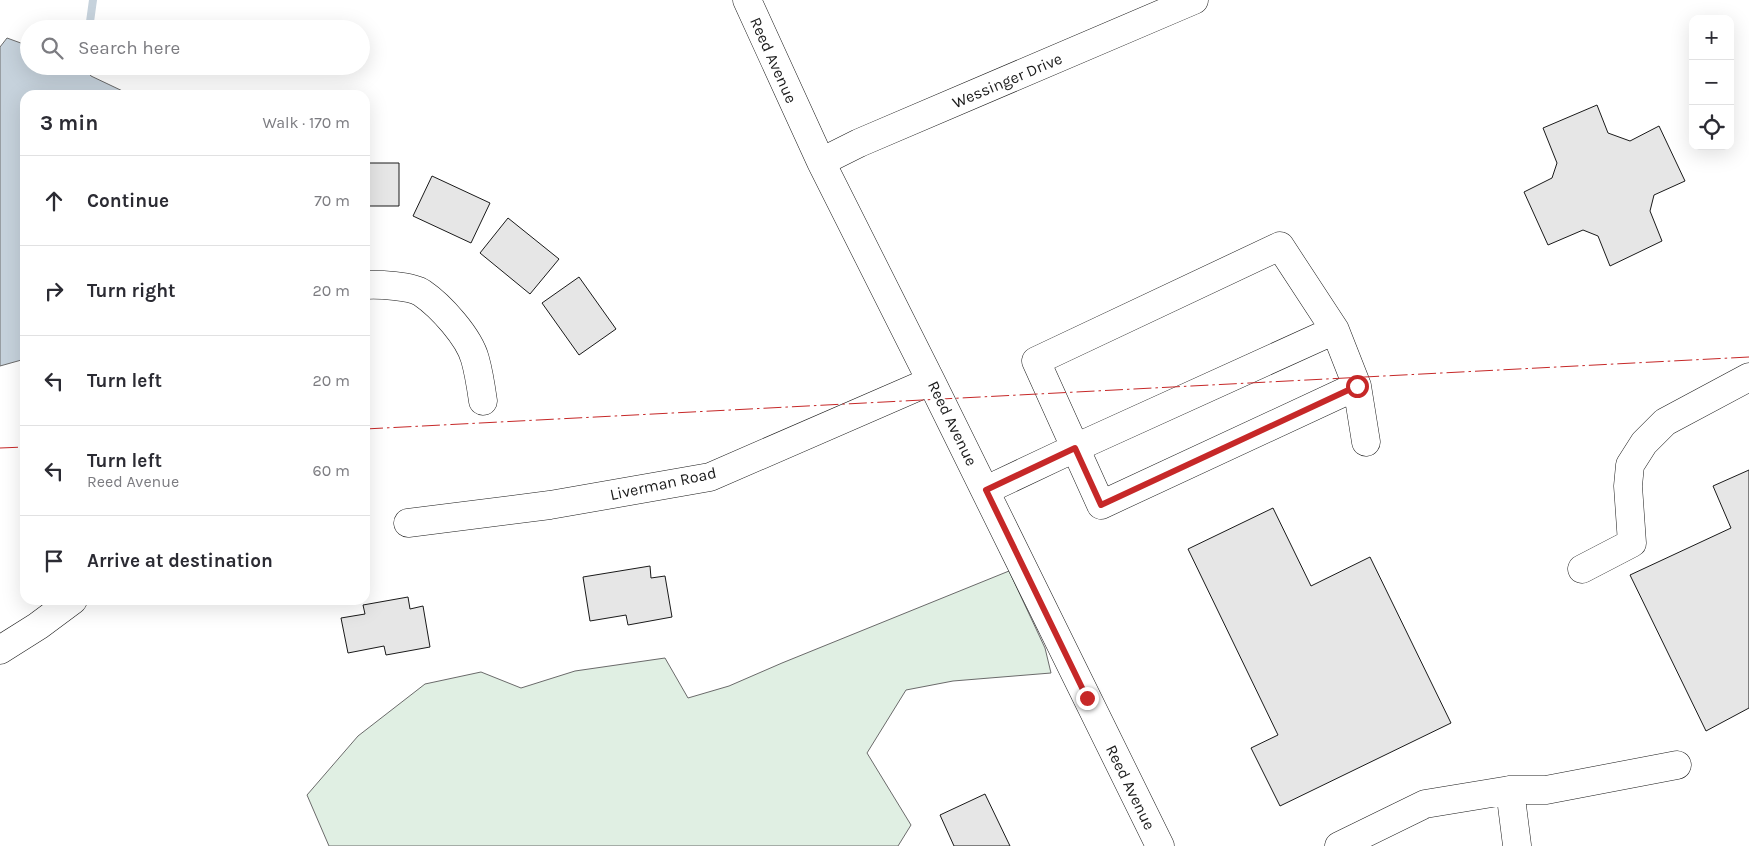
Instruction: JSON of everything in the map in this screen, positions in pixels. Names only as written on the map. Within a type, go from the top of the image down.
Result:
[{"type":"street","name":"Reed Avenue","points":[[747,0],[820,162],[932,381],[1160,846]]},
{"type":"street","name":"Wessinger Drive","points":[[820,162],[859,143],[1194,0]]},
{"type":"street","points":[[1357,386],[1101,505],[1036,361],[1280,246],[1335,330],[1357,386],[1366,442]]},
{"type":"street","points":[[370,285],[381,284],[421,292],[445,314],[463,334],[475,357],[483,401]]},
{"type":"street","points":[[986,490],[1335,330]]},
{"type":"street","points":[[1582,569],[1632,543],[1628,486],[1630,465],[1644,443],[1665,422],[1749,377]]},
{"type":"street","name":"Liverman Road","points":[[408,524],[550,505],[710,477],[932,381]]},
{"type":"street","points":[[0,650],[66,605]]},
{"type":"street","points":[[1339,846],[1425,804],[1510,790],[1546,790],[1677,765]]},
{"type":"street","points":[[1510,790],[1517,845]]},
{"type":"green space","points":[[1009,571],[1045,648],[1051,673],[953,681],[906,690],[867,753],[911,825],[898,846],[329,846],[307,795],[358,736],[425,684],[481,672],[521,688],[575,671],[665,658],[688,698],[729,686]]},
{"type":"shaded area","points":[[7,38],[20,43],[20,75],[90,75],[120,90],[20,90],[20,360],[0,366],[0,47]]},
{"type":"building","points":[[1597,105],[1608,133],[1630,141],[1659,126],[1685,181],[1654,195],[1650,211],[1662,241],[1610,266],[1598,236],[1583,230],[1548,245],[1524,192],[1552,178],[1557,163],[1543,128]]},
{"type":"building","points":[[370,163],[399,163],[399,206],[370,206]]},
{"type":"building","points":[[432,176],[490,203],[471,243],[413,216]]},
{"type":"building","points":[[508,218],[559,259],[530,294],[480,253]]},
{"type":"building","points":[[579,277],[616,329],[579,355],[542,303]]},
{"type":"building","points":[[1749,470],[1749,708],[1706,731],[1630,575],[1731,528],[1713,486]]},
{"type":"building","points":[[1273,508],[1311,586],[1370,557],[1451,723],[1280,806],[1251,748],[1278,735],[1188,549]]},
{"type":"building","points":[[650,566],[651,578],[665,576],[672,617],[628,625],[626,615],[590,621],[583,577]]},
{"type":"building","points":[[408,597],[410,609],[423,606],[430,647],[386,655],[384,646],[348,653],[341,618],[365,614],[363,605]]},
{"type":"building","points":[[985,794],[1010,846],[954,846],[940,815]]},
{"type":"waterway","points":[[90,20],[93,0]]},
{"type":"power","points":[[370,429],[1749,357]]},
{"type":"power","points":[[0,448],[20,447]]},
{"type":"route","points":[[1087,698],[986,490],[1075,448],[1101,505],[1357,386]]}]
